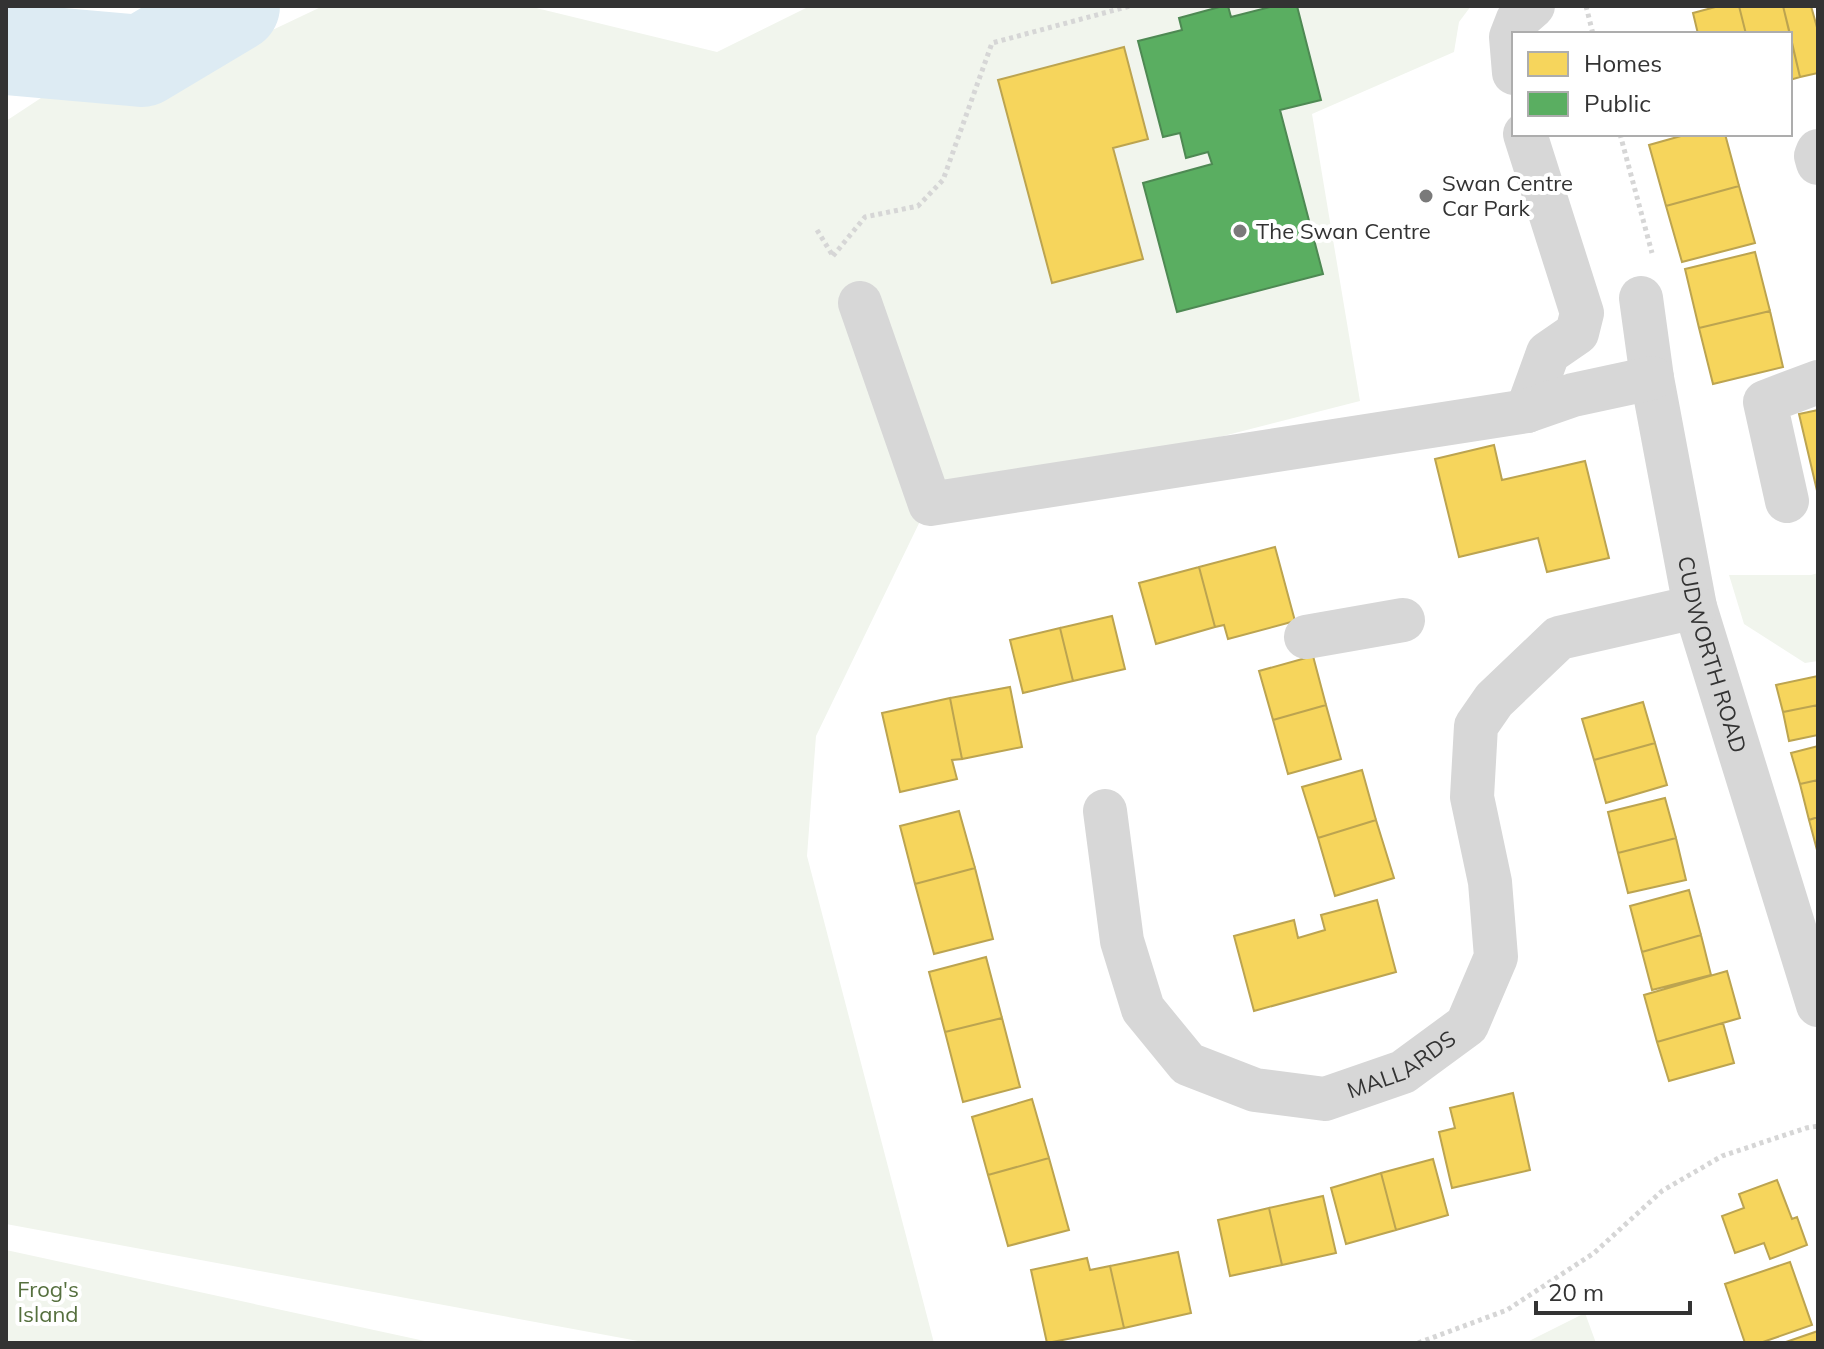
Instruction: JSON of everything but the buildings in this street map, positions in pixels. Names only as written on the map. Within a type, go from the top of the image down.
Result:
[{"type":"street","points":[[1513,32],[1518,19],[1533,6]]},
{"type":"street","points":[[1526,136],[1582,313],[1577,333],[1548,353],[1527,411]]},
{"type":"street","points":[[1818,151],[1818,163]]},
{"type":"street","name":"CUDWORTH ROAD","points":[[1641,298],[1652,378],[1695,607],[1818,1005]]},
{"type":"street","points":[[860,303],[930,504],[1527,411],[1573,395],[1652,378]]},
{"type":"street","points":[[1787,501],[1765,402],[1818,382]]},
{"type":"street","name":"MALLARDS","points":[[1105,811],[1122,941],[1143,1009],[1188,1064],[1255,1090],[1325,1099],[1403,1072],[1467,1025],[1496,957],[1490,882],[1472,797],[1476,726],[1494,700],[1559,638],[1695,607]]},
{"type":"street","points":[[1306,637],[1403,620]]},
{"type":"path","points":[[833,256],[865,217],[918,206],[943,180],[992,43],[1130,6]]},
{"type":"path","points":[[1586,6],[1592,32]]},
{"type":"path","points":[[1621,136],[1654,257],[1641,298]]},
{"type":"path","points":[[1418,1343],[1507,1310],[1594,1253],[1662,1191],[1722,1156],[1818,1126]]},
{"type":"green space","name":"The Swan Centre","points":[[323,6],[528,6],[717,52],[810,6],[1471,6],[1459,22],[1454,52],[1312,114],[1360,401],[924,513],[816,736],[807,856],[934,1343],[649,1343],[6,1224],[6,121],[76,75],[188,70]]},
{"type":"green space","points":[[1818,573],[1818,661],[1805,663],[1744,624],[1729,575]]},
{"type":"green space","name":"Frog's Island","points":[[6,1250],[434,1343],[6,1343]]},
{"type":"green space","points":[[1585,1313],[1596,1343],[1525,1343]]},
{"type":"waterway","points":[[6,49],[142,61],[234,6]]},
{"type":"place","name":"Swan Centre Car Park","points":[[1426,196]]},
{"type":"place","name":"The Swan Centre","points":[[1240,231]]}]
